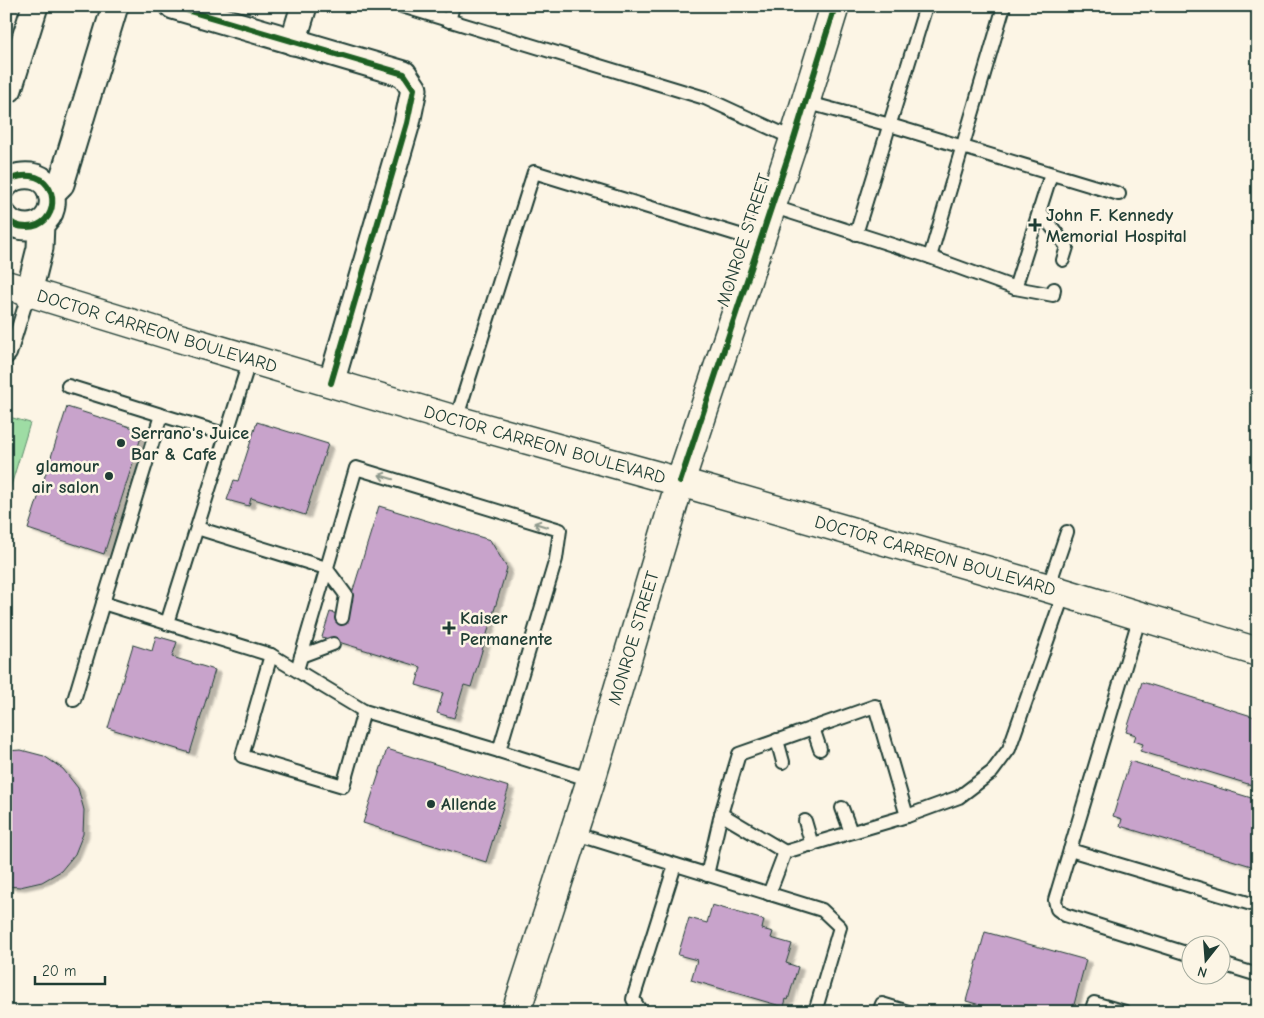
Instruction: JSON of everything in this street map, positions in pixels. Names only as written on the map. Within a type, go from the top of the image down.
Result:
[{"type":"main road","name":"MONROE STREET","points":[[516,1012],[591,780],[680,482],[794,139],[834,6]]},
{"type":"main road","name":"DOCTOR CARREON BOULEVARD","points":[[18,289],[456,420],[680,482],[1056,591],[1258,652]]},
{"type":"street","points":[[9,89],[35,6]]},
{"type":"street","points":[[51,194],[61,184],[115,6]]},
{"type":"street","points":[[173,6],[404,74],[414,89],[407,123],[332,383]]},
{"type":"street","points":[[293,42],[304,6]]},
{"type":"street","points":[[7,182],[16,177],[33,176],[47,186],[53,202],[51,211],[41,224],[40,248],[18,289]]},
{"type":"street","points":[[6,218],[15,225],[23,227],[41,224]]},
{"type":"lane","points":[[402,6],[705,98],[794,139]]},
{"type":"lane","points":[[449,21],[453,6]]},
{"type":"lane","points":[[856,234],[926,6]]},
{"type":"lane","points":[[930,257],[1004,6]]},
{"type":"lane","points":[[805,102],[890,125],[1119,194]]},
{"type":"lane","points":[[456,420],[534,172],[759,241]]},
{"type":"lane","points":[[1014,288],[1051,174]]},
{"type":"lane","points":[[771,206],[930,257],[1014,288],[1053,295],[1054,289]]},
{"type":"lane","points":[[1040,210],[1068,247],[1063,260]]},
{"type":"lane","points":[[6,358],[10,354],[18,289]]},
{"type":"lane","points":[[167,623],[250,359]]},
{"type":"lane","points":[[68,386],[226,435]]},
{"type":"lane","points":[[74,700],[160,415]]},
{"type":"lane","points":[[297,670],[356,468],[560,530],[556,559],[499,751]]},
{"type":"lane","points":[[197,528],[326,568],[346,595],[342,618]]},
{"type":"lane","points":[[721,814],[785,852],[908,816],[959,797],[992,772],[1009,749],[1056,591],[1067,532]]},
{"type":"lane","points":[[103,603],[271,655],[364,711],[591,780]]},
{"type":"lane","points":[[1140,616],[1070,850],[1056,900],[1057,909],[1065,915],[1182,951]]},
{"type":"lane","points":[[301,656],[333,644]]},
{"type":"lane","points":[[271,655],[242,756],[342,786],[364,711]]},
{"type":"lane","points":[[707,875],[721,814],[740,754],[875,706],[908,816]]},
{"type":"lane","points":[[813,728],[820,749]]},
{"type":"lane","points":[[777,740],[783,762]]},
{"type":"lane","points":[[842,808],[851,832]]},
{"type":"lane","points":[[804,821],[812,844]]},
{"type":"lane","points":[[573,833],[822,910],[840,927],[815,1012]]},
{"type":"lane","points":[[1070,850],[1258,906]]},
{"type":"lane","points":[[769,894],[785,852]]},
{"type":"lane","points":[[641,1012],[633,999],[674,865]]},
{"type":"lane","points":[[1232,967],[1258,975]]},
{"type":"lane","points":[[1091,1012],[1094,1003],[1125,1012]]},
{"type":"lane","points":[[879,1012],[882,1004],[908,1012]]},
{"type":"green space","points":[[6,416],[30,423],[6,502]]},
{"type":"building","points":[[67,407],[143,431],[104,554],[28,529]]},
{"type":"building","points":[[257,422],[328,444],[305,515],[251,498],[249,506],[227,500],[234,480],[238,481]]},
{"type":"building","points":[[379,506],[490,540],[507,568],[471,687],[464,685],[454,718],[437,713],[443,693],[416,685],[421,667],[322,637],[330,612],[345,616]]},
{"type":"building","points":[[156,636],[177,642],[172,657],[215,670],[190,753],[108,728],[133,645],[152,651]]},
{"type":"building","points":[[1142,682],[1258,718],[1258,787],[1140,751],[1143,744],[1134,741],[1136,735],[1126,732]]},
{"type":"building","points":[[387,749],[509,787],[486,862],[363,823]]},
{"type":"building","points":[[21,750],[44,756],[63,769],[78,788],[84,810],[83,834],[75,854],[61,871],[42,882],[20,887],[6,886],[6,751]]},
{"type":"building","points":[[1130,761],[1258,800],[1258,868],[1120,826],[1122,819],[1113,816]]},
{"type":"building","points":[[712,905],[764,920],[762,929],[773,932],[771,938],[792,944],[786,963],[798,967],[784,1007],[691,980],[697,960],[678,955],[689,918],[707,923]]},
{"type":"building","points":[[985,932],[1086,960],[1072,1012],[998,1012],[998,1010],[966,1001]]},
{"type":"cycle path","points":[[173,6],[404,74],[414,89],[407,123],[331,383]]},
{"type":"cycle path","points":[[680,482],[794,139],[835,6]]},
{"type":"cycle path","points":[[6,184],[20,176],[31,176],[41,179],[48,186],[52,203],[50,212],[45,220],[38,225],[21,226],[6,218]]},
{"type":"place","name":"John F. Kennedy Memorial Hospital","points":[[1035,225]]},
{"type":"place","name":"Serrano's Juice Bar & Cafe","points":[[121,443]]},
{"type":"place","name":"glamour air salon","points":[[109,476]]},
{"type":"place","name":"Kaiser Permanente","points":[[449,628]]},
{"type":"place","name":"Allende","points":[[431,804]]}]
